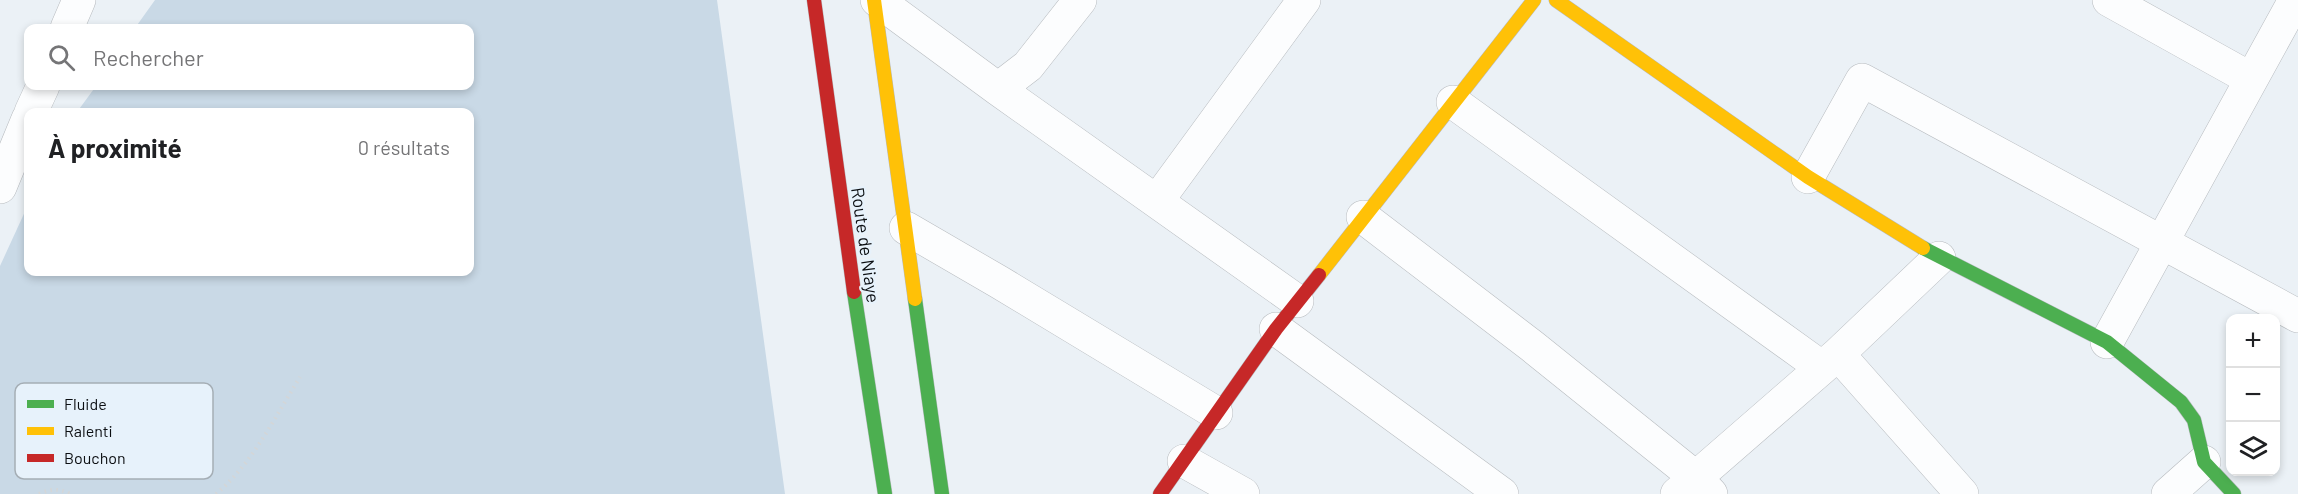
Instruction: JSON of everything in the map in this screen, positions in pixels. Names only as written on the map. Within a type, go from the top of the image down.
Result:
[{"type":"street","points":[[69,24],[79,0]]},
{"type":"street","name":"Route de Niaye","points":[[814,0],[843,224],[885,494]]},
{"type":"street","points":[[998,89],[1028,66],[1080,0]]},
{"type":"street","points":[[1156,201],[1304,0]]},
{"type":"street","points":[[1160,494],[1276,329],[1534,0]]},
{"type":"street","points":[[2109,0],[2251,79]]},
{"type":"street","points":[[2107,342],[2295,0]]},
{"type":"street","points":[[879,1],[998,89],[1298,301]]},
{"type":"street","points":[[879,1],[906,228],[942,494]]},
{"type":"street","points":[[1577,6],[1808,177],[1939,258],[2107,342],[2181,402],[2194,420],[2204,462],[2234,494]]},
{"type":"street","points":[[1808,177],[1862,80],[2298,316]]},
{"type":"street","points":[[33,108],[41,90]]},
{"type":"street","points":[[1453,102],[1830,361],[1962,494]]},
{"type":"street","points":[[0,187],[24,129]]},
{"type":"street","points":[[1363,218],[1532,346],[1694,488],[1939,258]]},
{"type":"street","points":[[906,228],[1216,413]]},
{"type":"street","points":[[1276,329],[1502,494]]},
{"type":"street","points":[[1184,461],[1243,494]]},
{"type":"street","points":[[2168,494],[2204,462]]},
{"type":"path","points":[[216,494],[233,480],[250,458],[300,377]]},
{"type":"path","points":[[39,494],[51,489],[70,494]]},
{"type":"shaded area","points":[[155,0],[717,0],[785,494],[0,494],[0,266],[24,214],[24,276],[474,276],[474,108],[80,108],[93,90],[474,90],[474,24],[138,24]]},
{"type":"traffic: fast","points":[[1923,248],[2107,342],[2181,402],[2194,420],[2204,462],[2234,494]]},
{"type":"traffic: fast","points":[[854,292],[885,494]]},
{"type":"traffic: fast","points":[[915,299],[942,494]]},
{"type":"traffic: slow","points":[[874,0],[915,299]]},
{"type":"traffic: slow","points":[[1319,275],[1534,0]]},
{"type":"traffic: slow","points":[[1556,0],[1808,177],[1923,248]]},
{"type":"traffic: jam","points":[[814,0],[854,292]]},
{"type":"traffic: jam","points":[[1160,494],[1276,329],[1319,275]]}]
